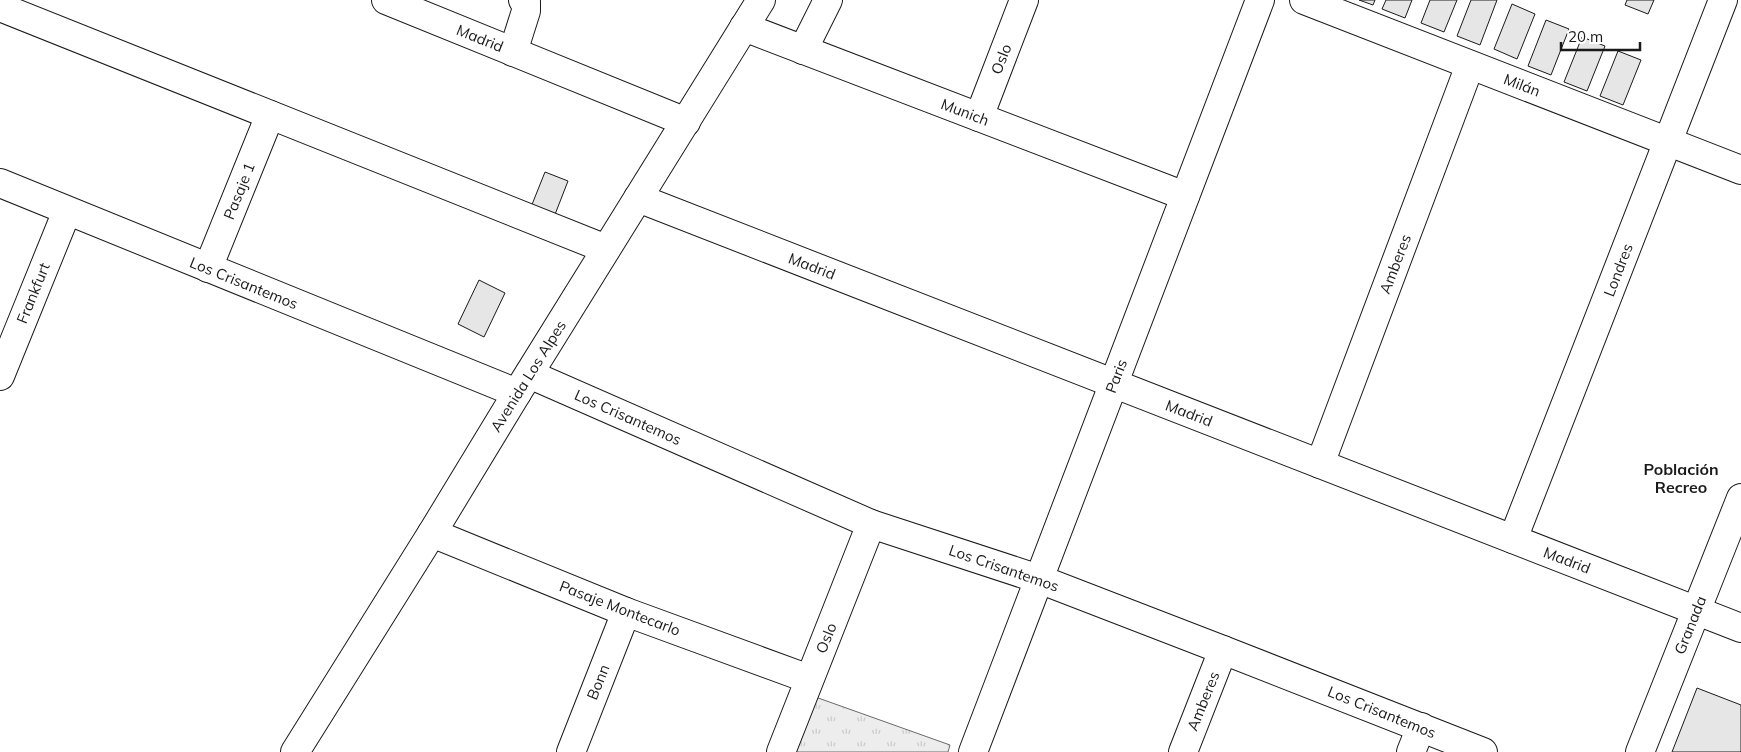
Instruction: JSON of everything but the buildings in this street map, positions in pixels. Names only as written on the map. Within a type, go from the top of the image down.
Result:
[{"type":"street","name":"Madrid","points":[[386,0],[425,7],[513,52],[686,122]]},
{"type":"street","points":[[513,52],[526,11],[526,2],[523,0]]},
{"type":"street","name":"Avenida Los Alpes","points":[[295,752],[761,0]]},
{"type":"street","points":[[803,50],[828,0]]},
{"type":"street","name":"Oslo","points":[[978,117],[1024,0]]},
{"type":"street","name":"Paris","points":[[973,752],[1260,0]]},
{"type":"street","name":"Milán","points":[[1304,0],[1741,170]]},
{"type":"street","name":"Londres","points":[[1513,539],[1723,0]]},
{"type":"street","points":[[0,7],[606,249]]},
{"type":"street","name":"Munich","points":[[744,27],[1185,196]]},
{"type":"street","name":"Amberes","points":[[1320,464],[1470,65]]},
{"type":"street","name":"Pasaje 1","points":[[208,268],[270,114]]},
{"type":"street","name":"Los Crisantemos","points":[[0,183],[208,268],[523,383],[871,524],[1039,579],[1483,752]]},
{"type":"street","name":"Madrid","points":[[638,198],[1741,628]]},
{"type":"street","name":"Frankfurt","points":[[0,376],[67,210]]},
{"type":"street","name":"Granada","points":[[1640,752],[1741,498]]},
{"type":"street","name":"Oslo","points":[[781,752],[871,524]]},
{"type":"street","name":"Pasaje Montecarlo","points":[[432,533],[626,612],[809,679]]},
{"type":"street","name":"Bonn","points":[[571,752],[626,612]]},
{"type":"street","name":"Amberes","points":[[1183,752],[1224,650]]},
{"type":"street","points":[[1411,752],[1421,727]]},
{"type":"green space","points":[[807,694],[950,745],[948,752],[786,752]]},
{"type":"district","name":"Población Recreo","points":[[1681,478]]}]
